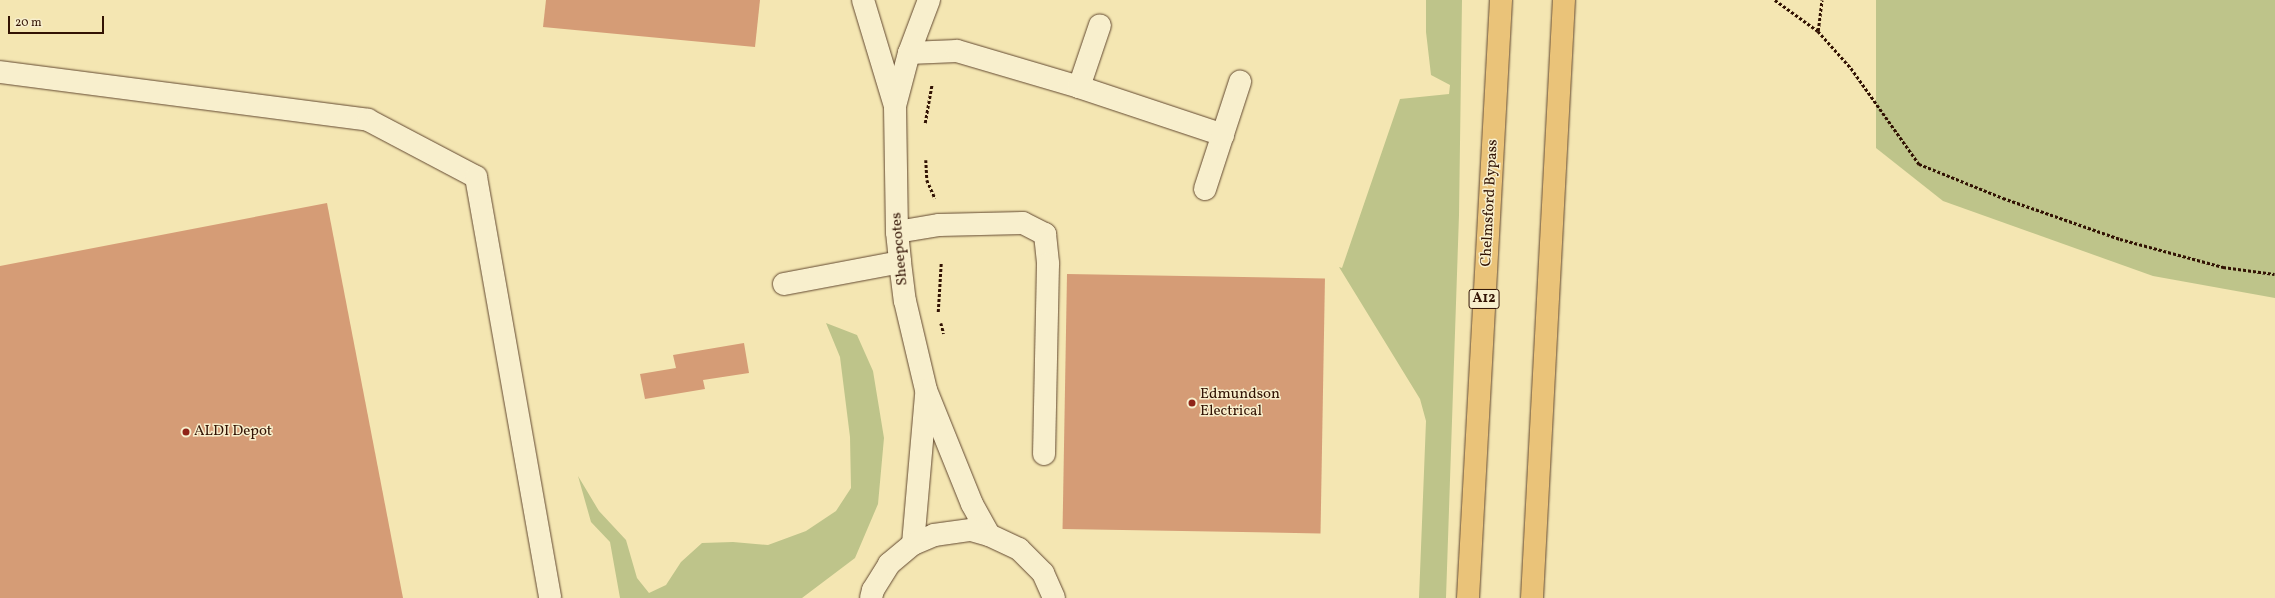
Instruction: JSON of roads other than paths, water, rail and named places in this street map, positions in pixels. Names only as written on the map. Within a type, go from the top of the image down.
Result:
[{"type":"highway","name":"Chelmsford Bypass","points":[[1468,598],[1501,0]]},
{"type":"highway","points":[[1532,598],[1564,0]]},
{"type":"street","name":"Sheepcotes","points":[[863,0],[895,106]]},
{"type":"street","name":"Sheepcotes","points":[[929,0],[909,53],[895,106],[897,232],[900,262],[905,301],[926,390],[972,504],[989,535]]},
{"type":"street","points":[[1079,88],[1100,25]]},
{"type":"street","points":[[909,53],[957,51],[1079,88],[1223,135]]},
{"type":"street","points":[[0,72],[368,120],[476,177],[550,598]]},
{"type":"street","points":[[1205,189],[1240,82]]},
{"type":"street","points":[[897,232],[940,225],[1023,223],[1045,234],[1048,264],[1044,454]]},
{"type":"street","points":[[784,284],[900,262]]},
{"type":"street","name":"Sheepcotes","points":[[913,544],[926,390]]},
{"type":"street","points":[[871,598],[873,590],[889,564],[913,544],[934,535],[971,530],[989,535],[1019,549],[1043,573],[1054,598]]},
{"type":"place","name":"Edmundson Electrical","points":[[1192,403]]},
{"type":"place","name":"ALDI Depot","points":[[186,432]]}]
